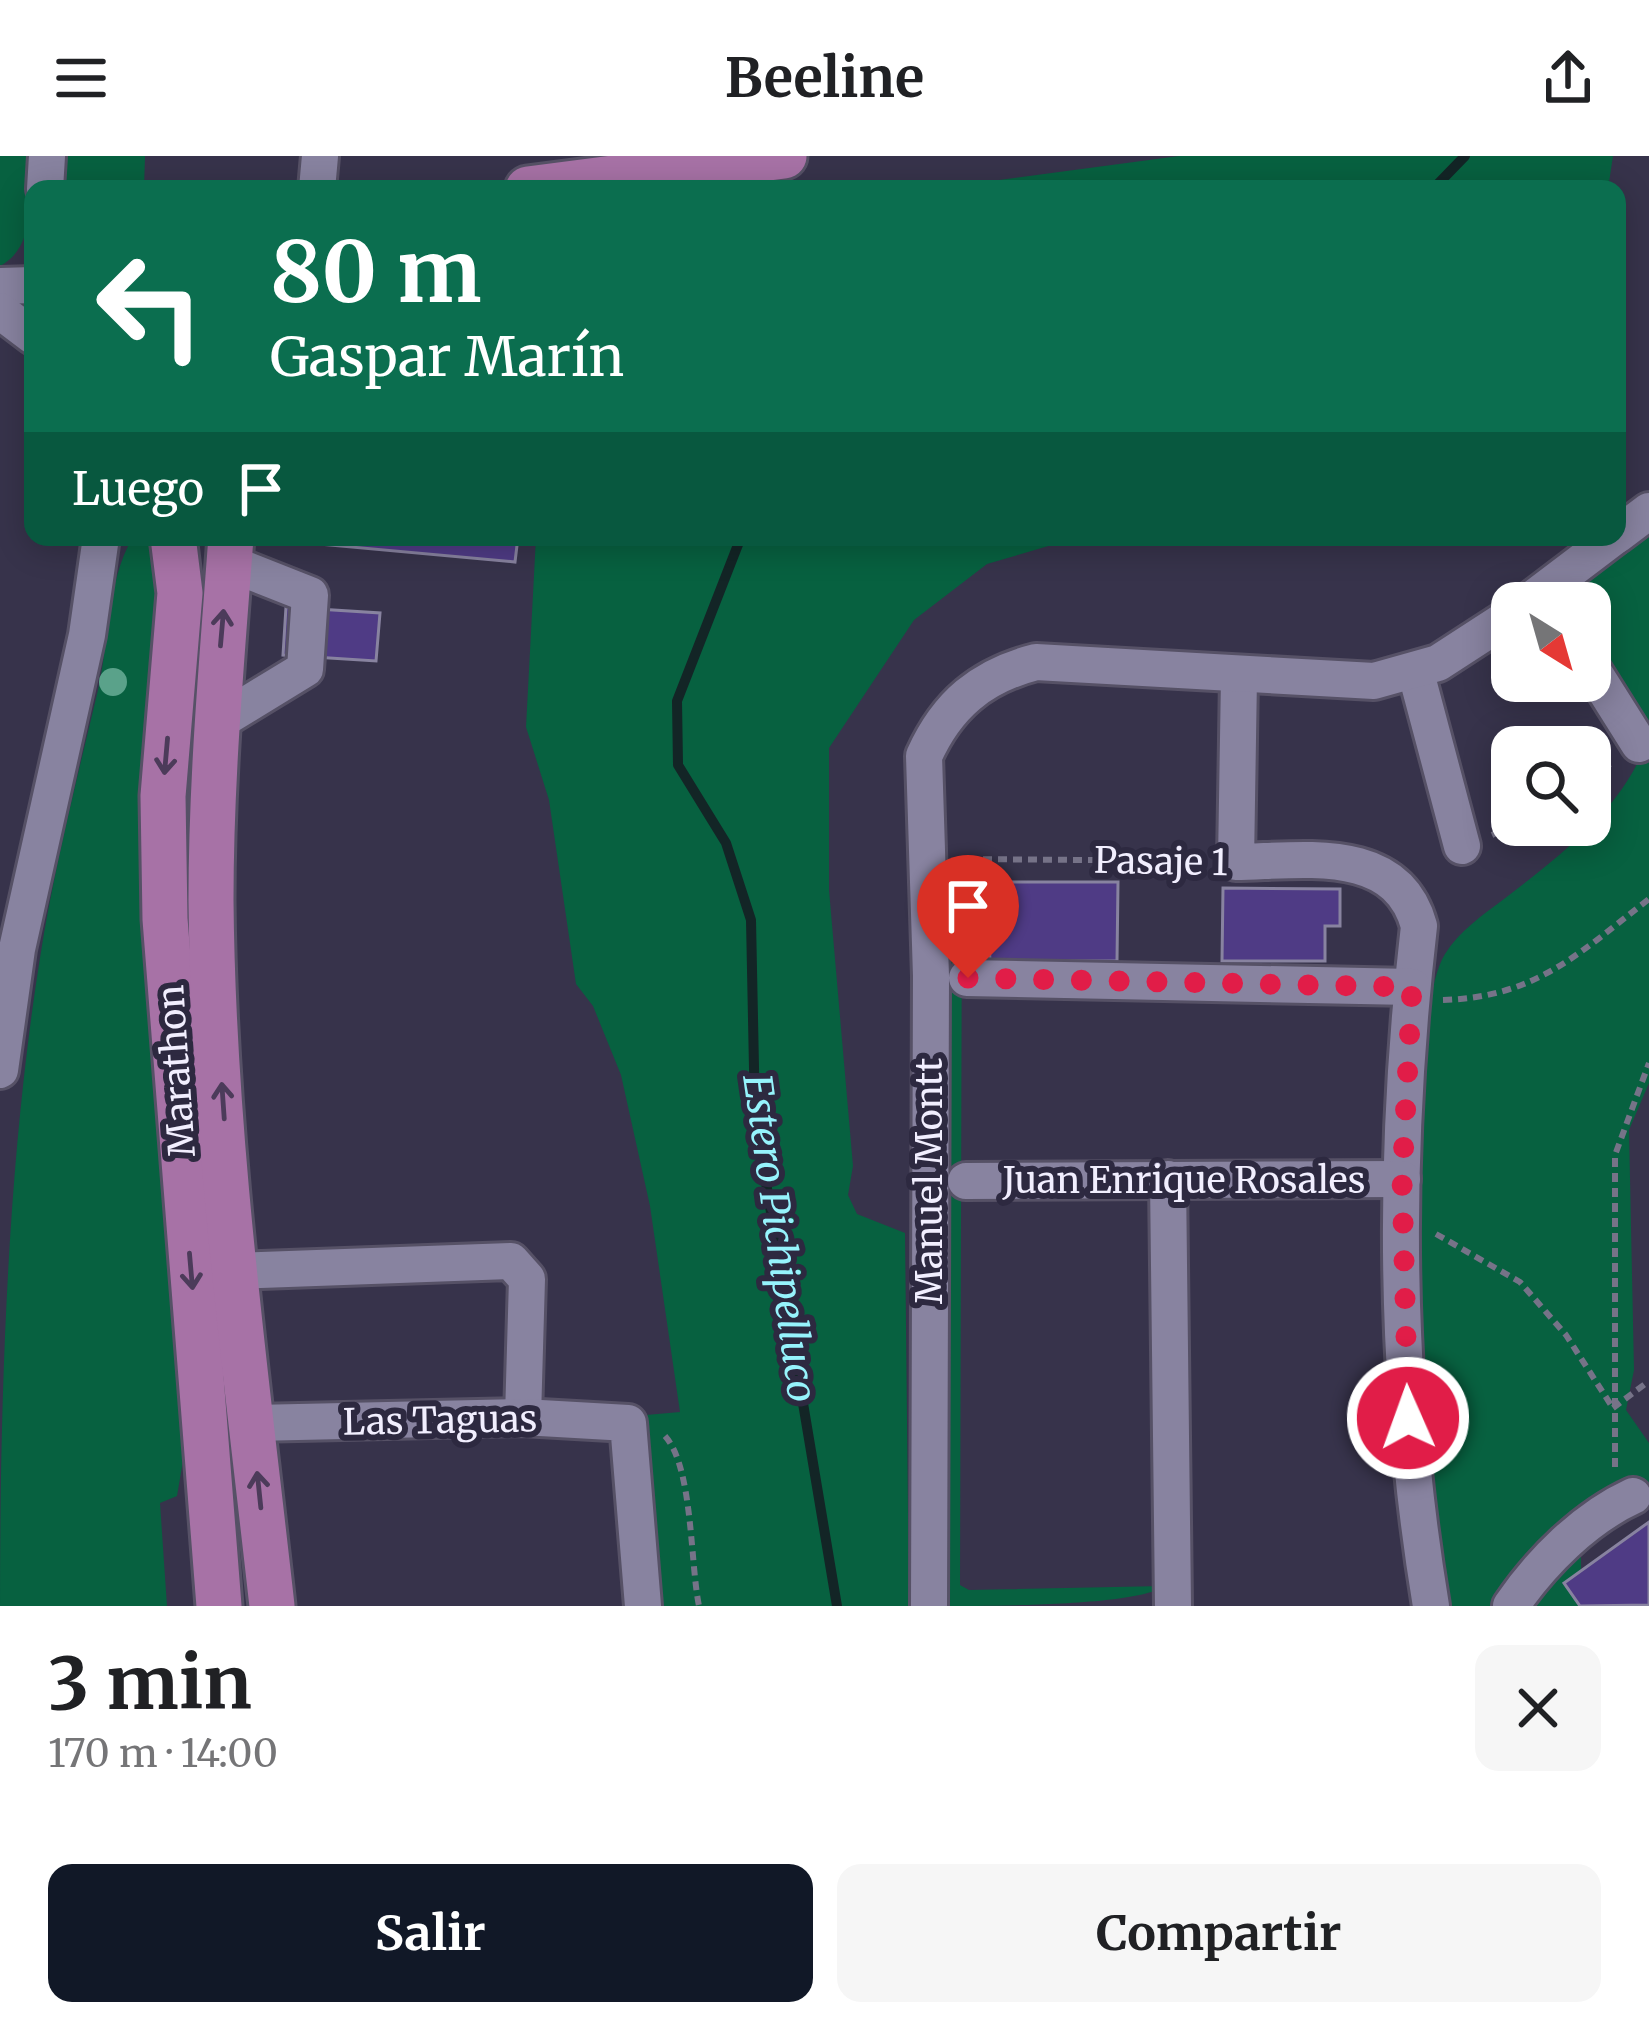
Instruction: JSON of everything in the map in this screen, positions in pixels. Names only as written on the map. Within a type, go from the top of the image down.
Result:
[{"type":"main road","points":[[555,180],[591,168],[784,156]]},
{"type":"main road","name":"Marathon","points":[[174,546],[180,593],[163,796],[165,920],[219,1606]]},
{"type":"main road","name":"Marathon","points":[[230,550],[215,724],[213,959],[235,1271],[272,1606]]},
{"type":"street","points":[[0,311],[24,329]]},
{"type":"street","points":[[0,1070],[23,916],[105,546]]},
{"type":"street","points":[[1561,582],[1604,546]]},
{"type":"street","points":[[215,724],[305,669],[310,595],[230,550]]},
{"type":"street","name":"Manuel Montt","points":[[929,1606],[931,976],[924,756],[948,713],[986,680],[1036,662],[1374,681],[1416,673],[1491,628]]},
{"type":"street","points":[[1416,673],[1462,846]]},
{"type":"street","points":[[1236,862],[1239,677]]},
{"type":"street","points":[[1611,699],[1639,744]]},
{"type":"street","name":"Pasaje 1","points":[[1236,862],[1353,861],[1387,877],[1412,902],[1419,926],[1411,994]]},
{"type":"street","points":[[968,978],[1411,994],[1402,1216],[1411,1486],[1431,1606]]},
{"type":"street","name":"Juan Enrique Rosales","points":[[966,1180],[1402,1179]]},
{"type":"street","points":[[1168,1180],[1174,1606]]},
{"type":"street","points":[[235,1271],[511,1261],[527,1279],[523,1417]]},
{"type":"street","name":"Las Taguas","points":[[251,1423],[523,1417],[628,1423]]},
{"type":"street","points":[[628,1423],[643,1606]]},
{"type":"street","points":[[1511,1606],[1538,1570],[1620,1502]]},
{"type":"path","name":"Pasaje 1","points":[[968,859],[1236,862]]},
{"type":"path","points":[[1411,994],[1485,998],[1528,986],[1563,967],[1649,899]]},
{"type":"path","points":[[1620,1502],[1613,1408],[1615,1155],[1649,1063]]},
{"type":"path","points":[[1402,1216],[1520,1282],[1566,1335],[1613,1408]]},
{"type":"path","points":[[1613,1408],[1649,1381]]},
{"type":"path","points":[[628,1423],[663,1433],[676,1448],[698,1606]]},
{"type":"green space","points":[[0,156],[33,156],[32,180],[24,180],[24,237],[0,266]]},
{"type":"green space","points":[[64,156],[145,156],[144,180],[61,180]]},
{"type":"green space","points":[[1179,156],[1613,156],[1609,180],[999,180]]},
{"type":"green space","points":[[1649,533],[1649,1083],[1629,1130],[1634,1370],[1626,1410],[1649,1443],[1649,1490],[1581,1529],[1581,1606],[1446,1606],[1423,1464],[1417,1339],[1416,1190],[1424,1045],[1445,954],[1480,917],[1568,846],[1611,846],[1611,804],[1648,739],[1611,676],[1611,582],[1581,582]]},
{"type":"green space","points":[[129,546],[152,546],[160,573],[142,813],[185,1449],[177,1496],[160,1503],[167,1606],[0,1606],[8,1281],[29,1036],[52,891]]},
{"type":"green space","points":[[536,546],[1048,546],[987,564],[914,620],[829,748],[829,890],[853,1166],[848,1195],[857,1214],[905,1233],[909,1606],[654,1606],[635,1416],[680,1412],[650,1206],[621,1075],[593,1006],[576,984],[549,800],[526,727]]},
{"type":"green space","points":[[962,871],[960,1585],[969,1590],[1164,1586],[1149,1593],[1062,1604],[946,1606],[944,878]]},
{"type":"building","points":[[340,546],[517,546],[515,562]]},
{"type":"building","points":[[286,607],[380,613],[376,661],[283,655]]},
{"type":"building","points":[[986,882],[1118,882],[1117,961],[990,961]]},
{"type":"building","points":[[1223,888],[1340,889],[1340,926],[1325,926],[1325,961],[1222,961]]},
{"type":"building","points":[[1649,1522],[1649,1605],[1580,1606],[1564,1583]]},
{"type":"waterway","name":"Estero Pichipelluco","points":[[1442,180],[1465,156]]},
{"type":"waterway","name":"Estero Pichipelluco","points":[[737,546],[677,701],[678,765],[726,843],[751,920],[755,1117],[837,1606]]},
{"type":"route","points":[[968,978],[1412,987],[1402,1179],[1408,1418]]}]
